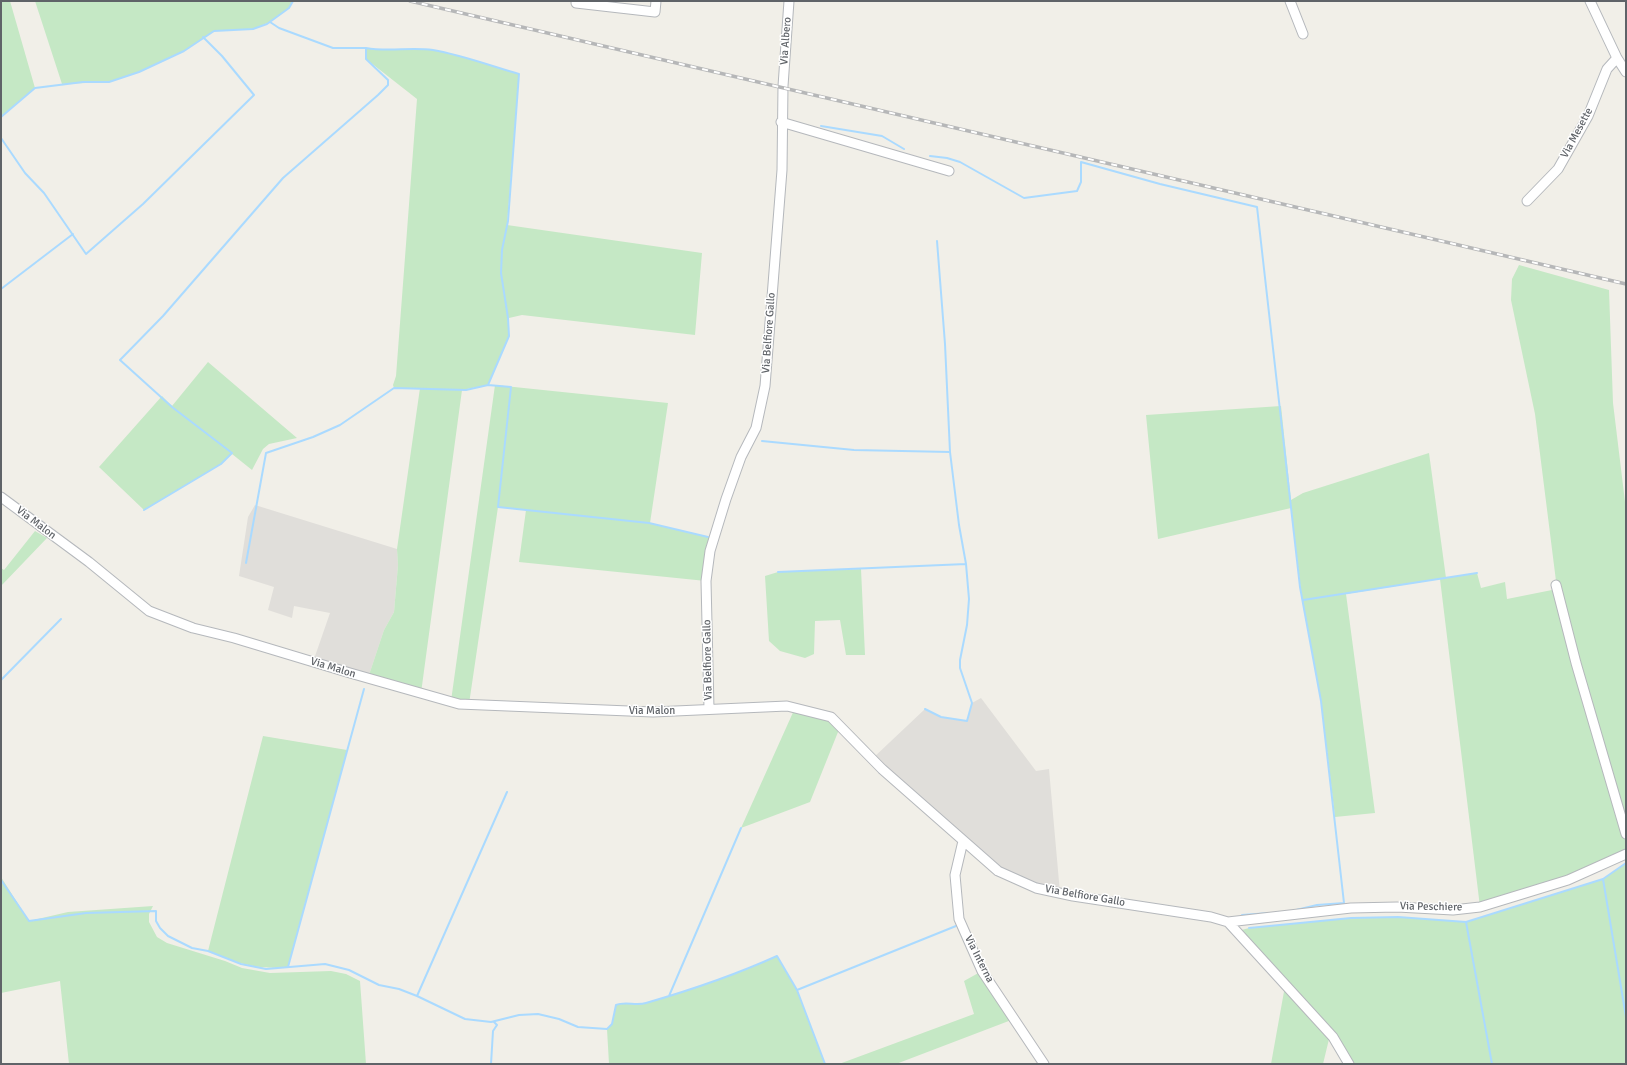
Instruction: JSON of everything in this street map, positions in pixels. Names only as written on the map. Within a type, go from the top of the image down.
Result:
[{"type":"street","points":[[576,3],[654,12],[656,1]]},
{"type":"street","name":"Via Albero","points":[[783,82],[789,1]]},
{"type":"street","points":[[1290,1],[1303,34]]},
{"type":"street","points":[[1590,1],[1617,58],[1626,72]]},
{"type":"street","name":"Via Mesette","points":[[1527,202],[1558,169],[1588,116],[1607,69],[1617,58]]},
{"type":"street","name":"Via Belfiore Gallo","points":[[783,82],[781,122],[782,170],[765,386],[756,428],[741,457],[713,538],[707,573],[709,710],[787,706],[831,717],[882,769],[998,871],[1036,888],[1074,896],[1211,917]]},
{"type":"street","points":[[781,122],[949,171]]},
{"type":"street","name":"Via Malon","points":[[1,497],[89,562],[149,611],[193,628],[234,638],[459,704],[653,712],[709,710]]},
{"type":"street","points":[[1556,585],[1576,663],[1626,834]]},
{"type":"street","name":"Via Interna","points":[[963,841],[956,875],[959,919],[982,971],[1044,1064]]},
{"type":"street","name":"Via Peschiere","points":[[1211,917],[1228,922],[1351,908],[1397,907],[1453,910],[1480,907],[1568,880],[1626,854]]},
{"type":"street","points":[[1228,922],[1333,1037],[1349,1064]]},
{"type":"shaded area","points":[[255,505],[397,549],[398,565],[394,612],[384,630],[368,678],[313,662],[330,613],[294,606],[292,618],[268,610],[274,587],[239,576],[248,517]]},
{"type":"shaded area","points":[[981,698],[1036,771],[1049,769],[1060,893],[998,871],[872,759],[925,709],[941,717],[967,721],[972,703]]},
{"type":"green space","points":[[1,1],[10,1],[35,88],[1,117]]},
{"type":"green space","points":[[35,1],[293,1],[289,8],[270,22],[253,29],[214,31],[184,51],[139,72],[109,82],[62,84]]},
{"type":"green space","points":[[366,48],[383,50],[433,50],[519,74],[507,225],[702,253],[695,335],[522,315],[509,318],[509,336],[488,385],[462,390],[421,693],[368,678],[384,630],[394,612],[398,565],[397,549],[420,388],[394,388],[393,385],[396,376],[417,99],[366,59]]},
{"type":"green space","points":[[1519,265],[1609,290],[1613,403],[1626,510],[1626,854],[1568,880],[1480,907],[1440,579],[1346,594],[1375,813],[1335,817],[1321,701],[1302,600],[1291,508],[1158,539],[1146,415],[1281,406],[1291,500],[1303,493],[1429,453],[1446,578],[1477,573],[1481,588],[1505,582],[1507,599],[1557,589],[1535,414],[1511,300],[1512,279]]},
{"type":"green space","points":[[208,362],[297,438],[269,444],[263,449],[252,470],[232,454],[221,464],[144,510],[99,467],[162,396],[172,406]]},
{"type":"green space","points":[[495,385],[668,403],[650,523],[713,538],[706,581],[519,562],[526,510],[498,507],[469,704],[451,701]]},
{"type":"green space","points":[[35,531],[47,538],[1,586],[1,568],[4,570]]},
{"type":"green space","points":[[861,569],[865,655],[846,655],[840,620],[815,621],[814,654],[805,658],[780,651],[769,641],[765,576],[778,572]]},
{"type":"green space","points":[[795,708],[831,717],[840,727],[810,802],[741,828]]},
{"type":"green space","points":[[263,736],[347,750],[288,967],[276,968],[246,965],[208,951]]},
{"type":"green space","points":[[1626,863],[1626,1064],[1349,1064],[1330,1035],[1323,1064],[1271,1064],[1285,986],[1238,931],[1249,928],[1351,918],[1398,917],[1466,922],[1603,879]]},
{"type":"green space","points":[[1,877],[29,921],[68,912],[153,906],[149,914],[149,922],[157,937],[167,943],[225,961],[242,968],[270,973],[331,971],[346,974],[360,981],[366,1064],[69,1064],[60,981],[1,993]]},
{"type":"green space","points":[[777,956],[797,990],[825,1064],[609,1064],[607,1029],[612,1024],[616,1005],[623,1003],[642,1004],[663,998],[729,976]]},
{"type":"green space","points":[[982,971],[1014,1019],[896,1064],[839,1064],[974,1014],[964,981]]},
{"type":"waterway","points":[[1,117],[35,88],[83,82],[109,82],[139,72],[184,51],[214,31],[253,29],[267,24],[289,8],[293,1]]},
{"type":"waterway","points":[[144,510],[221,464],[232,453],[172,407],[120,360],[163,316],[283,178],[388,85],[388,80],[366,59],[366,48],[333,48],[279,28],[270,22]]},
{"type":"waterway","points":[[1,138],[25,173],[44,193],[86,254],[143,204],[254,95],[222,56],[203,37]]},
{"type":"waterway","points":[[246,563],[266,453],[313,437],[340,425],[394,388],[466,390],[488,385],[509,336],[508,318],[501,273],[502,250],[508,221],[519,74],[433,50],[383,50],[366,48]]},
{"type":"waterway","points":[[821,126],[882,136],[904,149]]},
{"type":"waterway","points":[[930,156],[947,158],[960,162],[1024,198],[1077,191],[1081,182],[1081,162],[1160,184],[1257,207],[1300,587],[1321,701],[1344,903],[1317,905],[1296,910]]},
{"type":"waterway","points":[[1,289],[73,234]]},
{"type":"waterway","points":[[925,709],[941,717],[967,721],[972,703],[960,668],[960,660],[967,625],[969,599],[966,564],[959,525],[950,452],[945,344],[937,241]]},
{"type":"waterway","points":[[488,385],[511,387],[498,507],[649,523],[708,537]]},
{"type":"waterway","points":[[762,441],[854,450],[950,452]]},
{"type":"waterway","points":[[778,572],[966,564]]},
{"type":"waterway","points":[[1303,600],[1477,573]]},
{"type":"waterway","points":[[1,680],[61,619]]},
{"type":"waterway","points":[[288,967],[364,689]]},
{"type":"waterway","points":[[417,996],[507,792]]},
{"type":"waterway","points":[[669,996],[741,828]]},
{"type":"waterway","points":[[1249,928],[1351,918],[1398,917],[1466,922],[1603,879],[1626,863]]},
{"type":"waterway","points":[[1603,879],[1626,1017]]},
{"type":"waterway","points":[[1,880],[29,921],[86,913],[156,911],[156,921],[160,928],[168,936],[192,948],[208,951],[241,964],[266,969],[325,964],[349,970],[379,985],[399,989],[417,996],[465,1019],[491,1022],[519,1015],[538,1014],[559,1019],[578,1027],[607,1029],[612,1024],[616,1005],[623,1003],[642,1004],[663,998],[729,976],[777,956],[797,990],[825,1064]]},
{"type":"waterway","points":[[1242,915],[1270,913]]},
{"type":"waterway","points":[[1466,922],[1492,1064]]},
{"type":"waterway","points":[[797,990],[956,926]]},
{"type":"waterway","points":[[491,1064],[493,1031],[497,1025],[494,1022]]},
{"type":"railway","points":[[410,1],[1626,284]]}]
